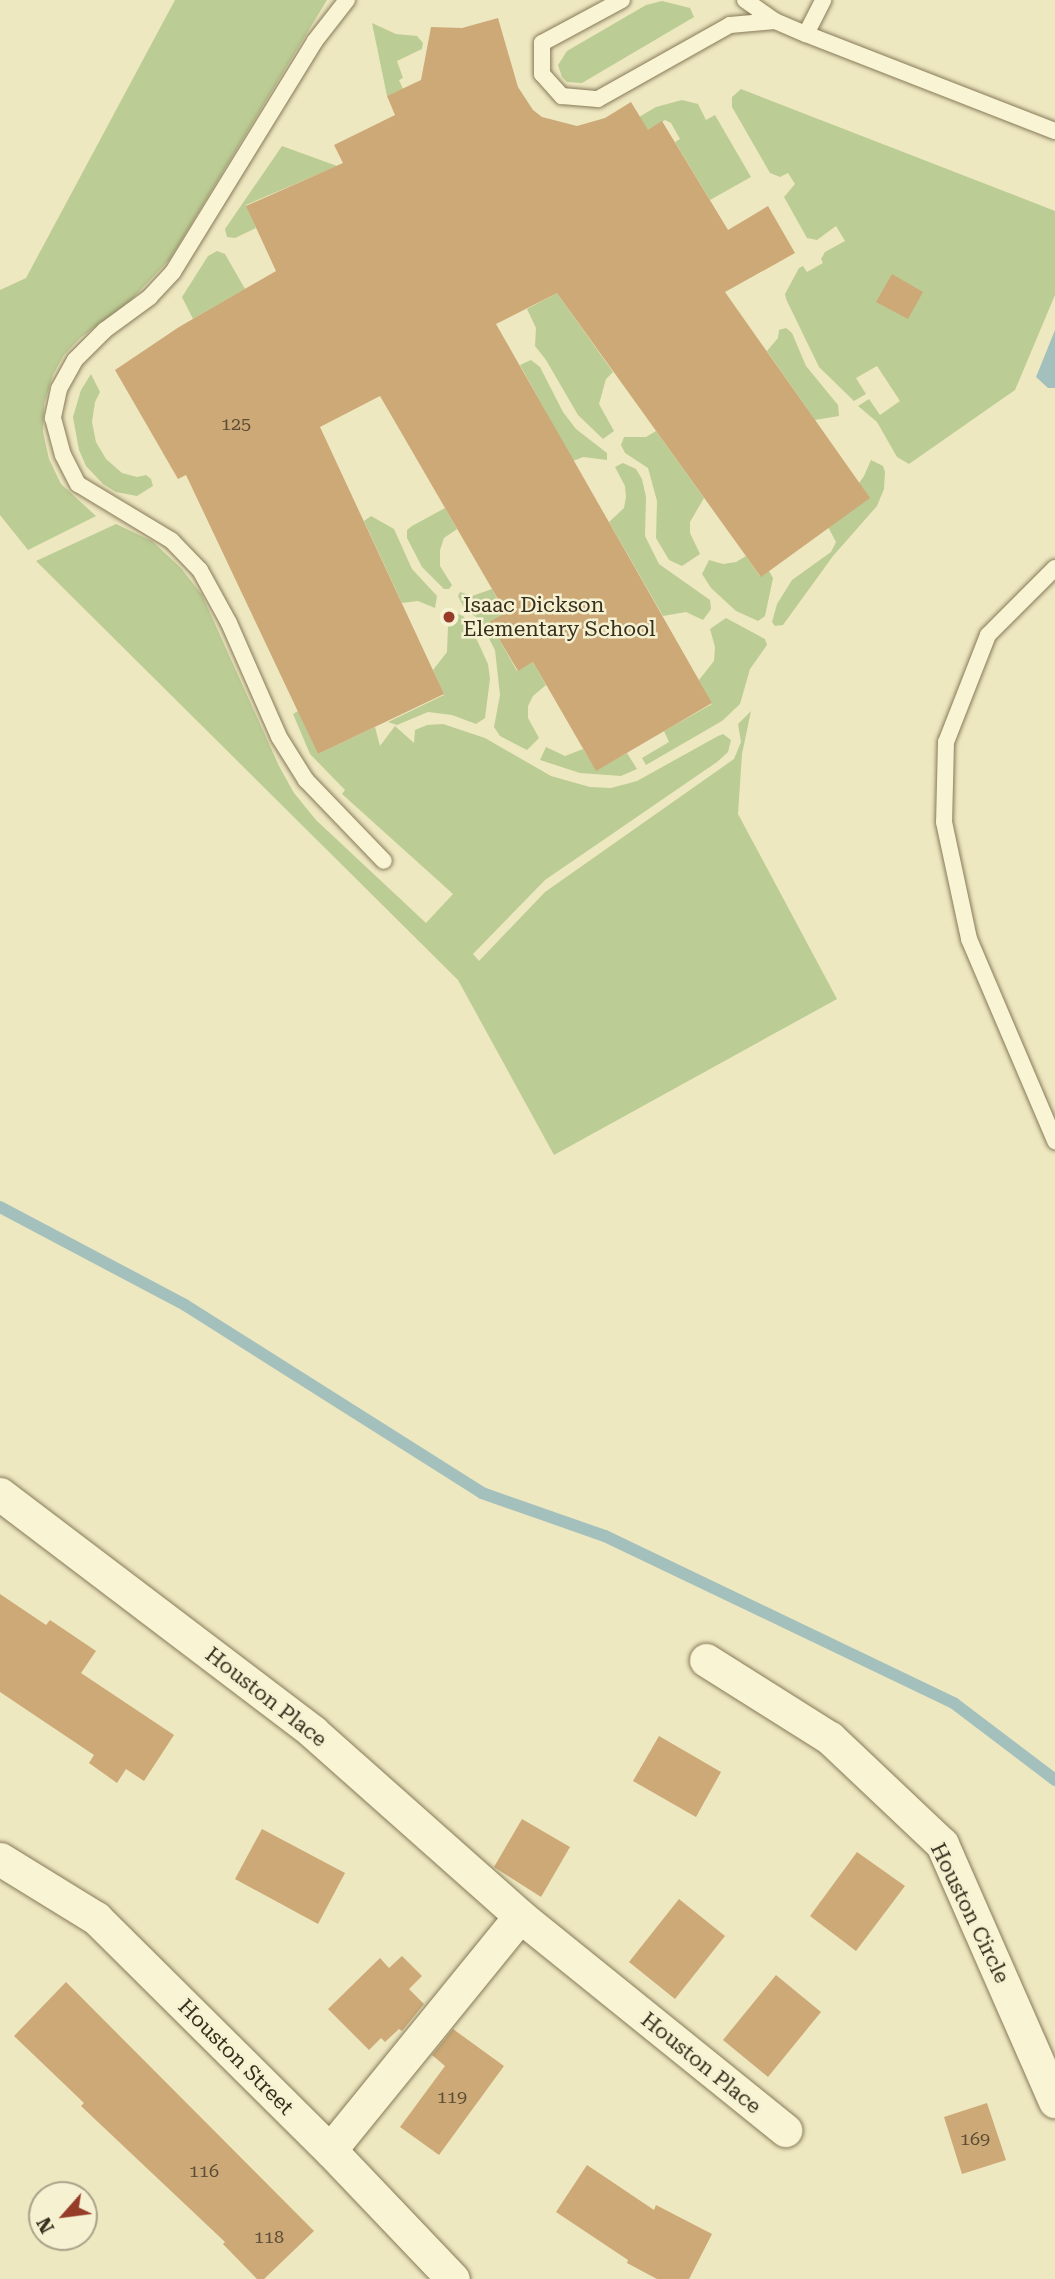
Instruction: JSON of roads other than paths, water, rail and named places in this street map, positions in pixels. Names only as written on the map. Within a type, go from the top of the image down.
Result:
[{"type":"street","name":"Houston Place","points":[[0,1494],[313,1732],[520,1916],[785,2130]]},
{"type":"street","name":"Houston Circle","points":[[706,1660],[830,1738],[942,1844],[1055,2101]]},
{"type":"street","name":"Houston Street","points":[[0,1859],[96,1918],[330,2150],[453,2279]]},
{"type":"street","points":[[330,2150],[520,1916]]},
{"type":"lane","points":[[347,0],[315,41],[173,272],[150,297],[105,330],[75,360],[58,389],[53,418],[63,455],[78,484],[171,540],[200,570],[229,623],[279,737],[306,780],[384,862]]},
{"type":"lane","points":[[622,0],[542,43],[542,74],[562,96],[598,99],[730,24],[775,20]]},
{"type":"lane","points":[[745,0],[775,20],[806,34],[1055,131]]},
{"type":"lane","points":[[806,34],[823,0]]},
{"type":"lane","points":[[1055,568],[988,635],[946,742],[944,822],[969,939],[1055,1141]]},
{"type":"water","points":[[1055,330],[1055,388],[1048,388],[1036,377]]},
{"type":"waterway","points":[[0,1207],[185,1305],[482,1493],[605,1536],[955,1704],[1055,1780]]},
{"type":"place","name":"Isaac Dickson Elementary School","points":[[449,617]]}]
